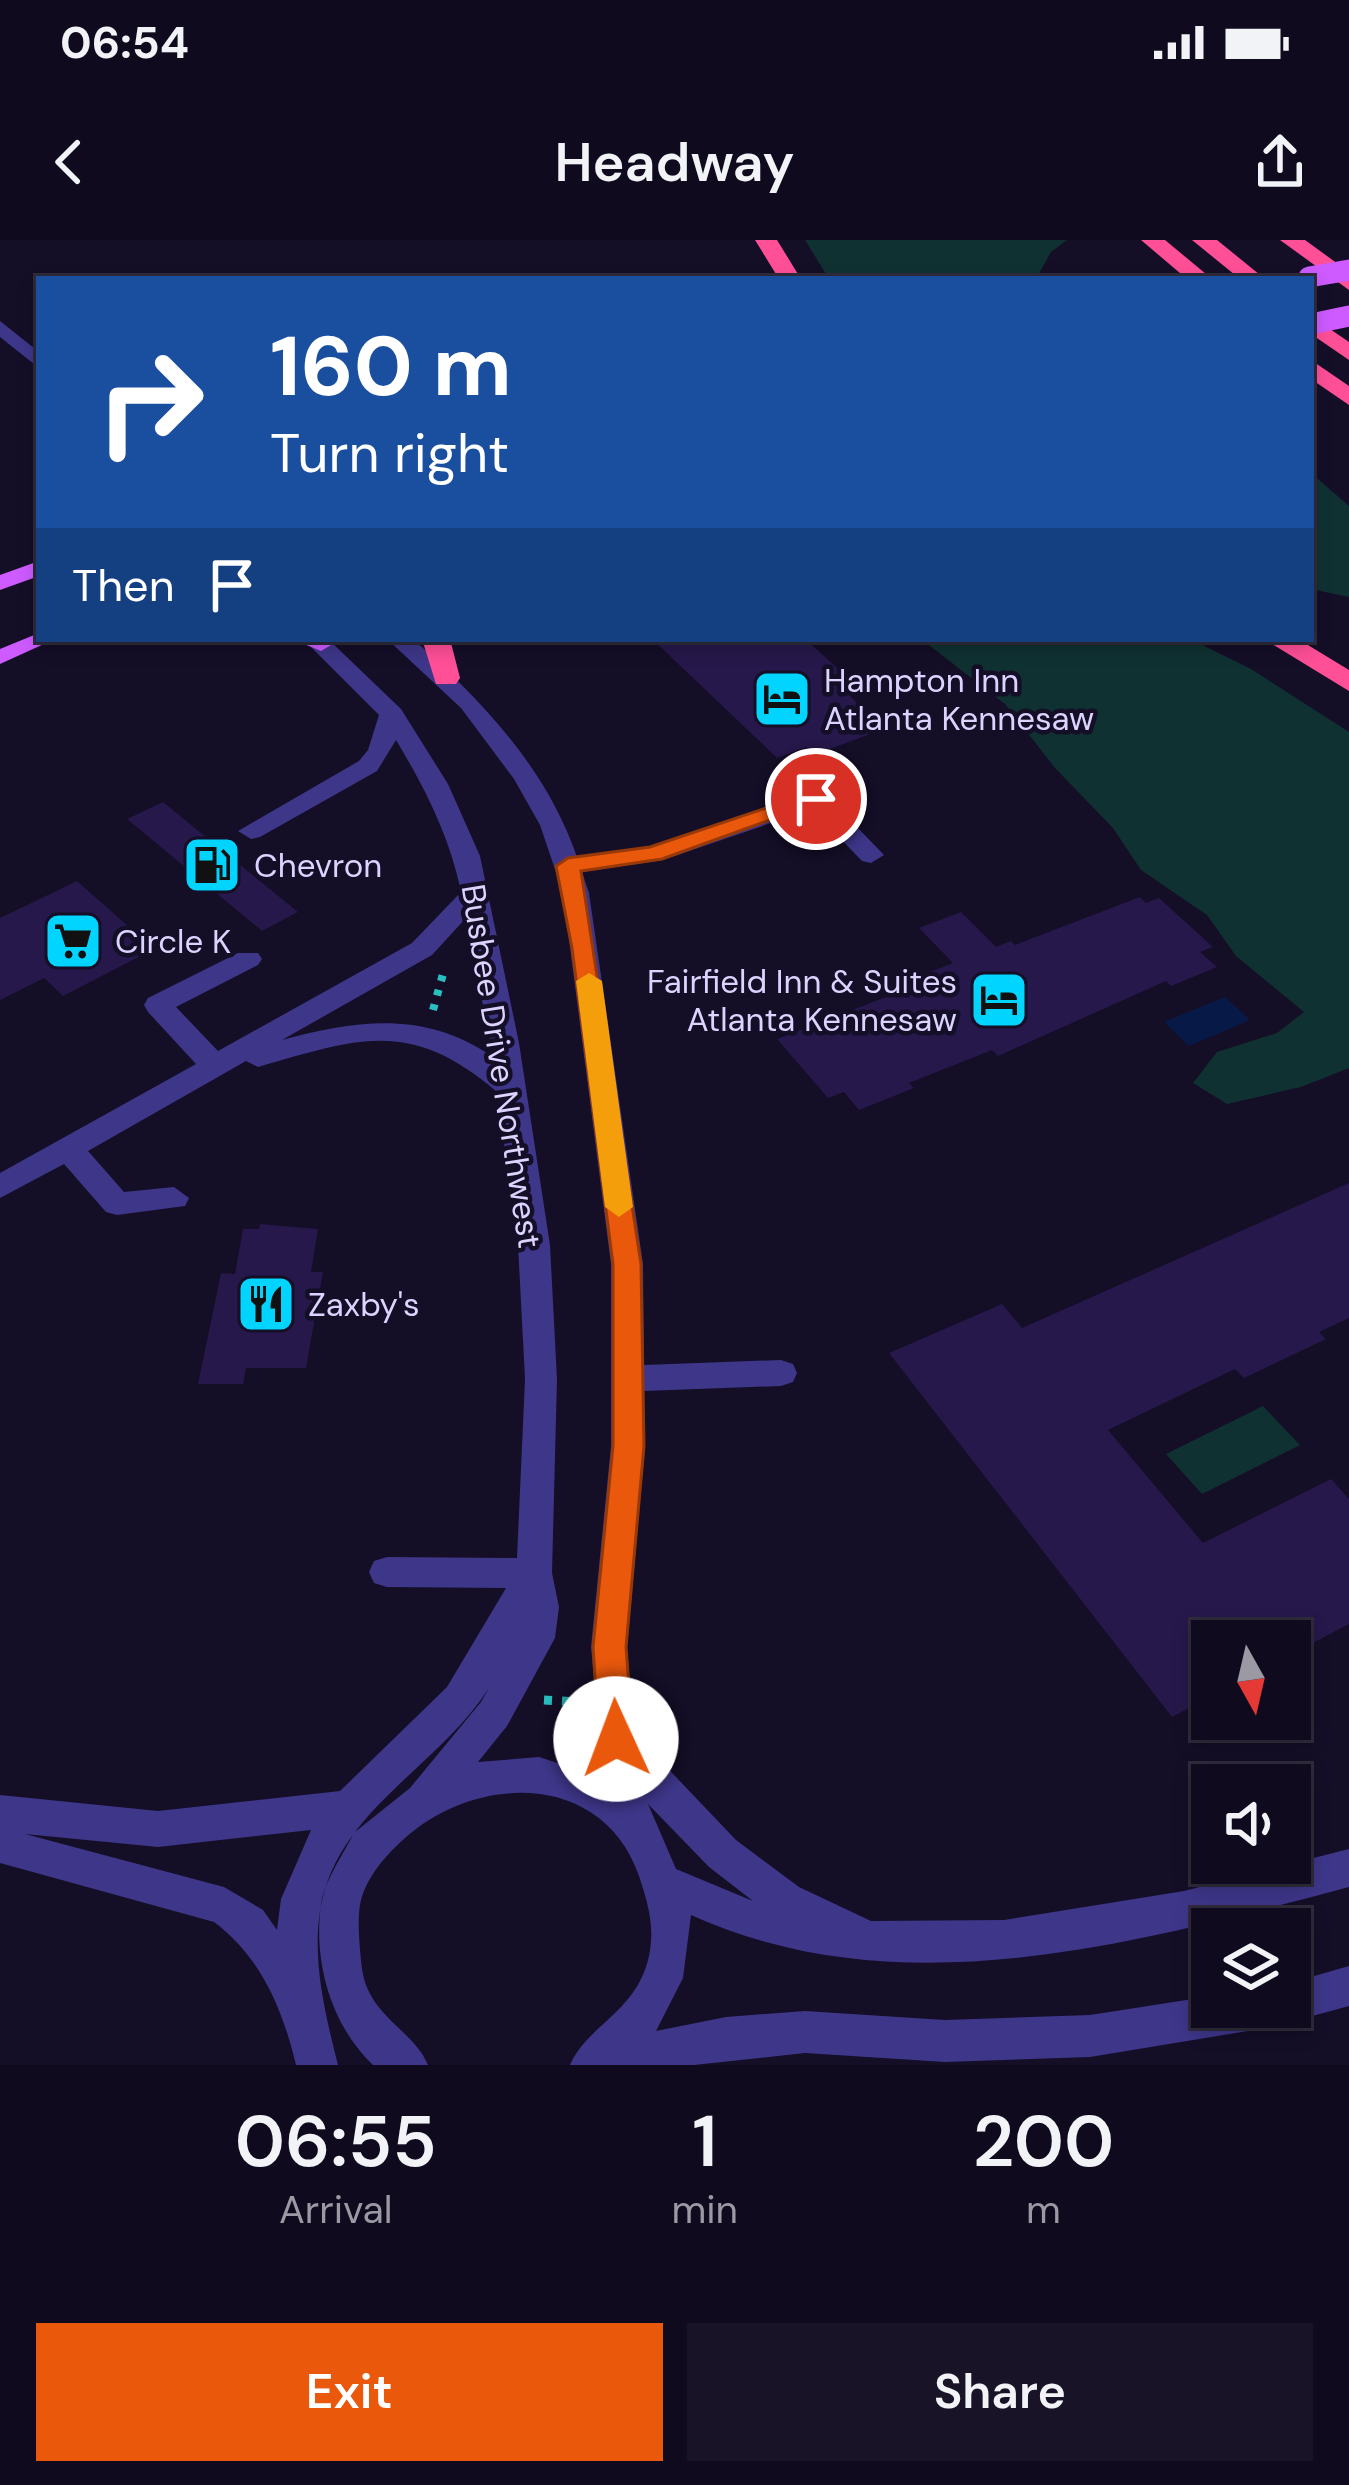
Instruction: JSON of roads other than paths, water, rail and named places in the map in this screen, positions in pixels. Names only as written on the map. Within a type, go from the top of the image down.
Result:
[{"type":"highway","points":[[766,240],[788,276]]},
{"type":"highway","points":[[1152,240],[1197,276]]},
{"type":"highway","points":[[1204,240],[1250,276]]},
{"type":"highway","points":[[1291,240],[1349,283]]},
{"type":"highway","points":[[1314,325],[1349,352]]},
{"type":"highway","points":[[1314,369],[1349,398]]},
{"type":"highway","points":[[437,642],[446,678]]},
{"type":"highway","points":[[1283,642],[1349,682]]},
{"type":"main road","points":[[1314,276],[1349,270]]},
{"type":"main road","points":[[1314,322],[1349,316]]},
{"type":"main road","points":[[0,584],[36,569]]},
{"type":"main road","points":[[0,657],[36,642]]},
{"type":"street","points":[[0,327],[36,359]]},
{"type":"street","name":"Busbee Drive Northwest","points":[[315,642],[392,715],[450,814],[476,892],[534,1245],[541,1379],[534,1574],[541,1606],[526,1665],[479,1736],[369,1846],[350,1880],[340,1918],[338,1958],[348,1995],[367,2030],[407,2065]]},
{"type":"street","points":[[404,642],[446,678],[526,777],[554,825],[585,948],[627,1264],[631,1378],[609,1647],[616,1739],[632,1821]]},
{"type":"street","points":[[251,831],[338,787],[380,752],[392,715]]},
{"type":"street","points":[[568,866],[653,854],[816,799],[871,855]]},
{"type":"street","points":[[0,1187],[422,950],[476,892]]},
{"type":"street","points":[[218,1068],[158,1005],[248,958]]},
{"type":"street","points":[[218,1068],[338,1035],[390,1028],[423,1030],[457,1044],[511,1087]]},
{"type":"street","points":[[70,1150],[117,1204],[174,1198]]},
{"type":"street","points":[[631,1378],[782,1373]]},
{"type":"street","points":[[317,2065],[300,1999],[295,1946],[302,1886],[324,1836],[458,1701],[498,1643],[534,1574],[387,1572]]},
{"type":"street","points":[[616,1739],[671,1804],[751,1879],[820,1917],[886,1939]]},
{"type":"street","points":[[0,1814],[158,1829],[418,1802],[479,1776],[535,1773],[571,1782],[632,1821],[654,1850],[667,1884],[673,1923],[668,1962],[653,2000],[628,2035],[593,2064]]},
{"type":"street","points":[[0,1845],[224,1906],[249,1924],[300,1999]]},
{"type":"street","points":[[667,1884],[724,1915],[770,1930],[938,1942],[1114,1926],[1349,1868]]},
{"type":"street","points":[[1311,1997],[1349,1986]]},
{"type":"street","points":[[593,2064],[805,2032],[1029,2041],[1191,2023]]},
{"type":"water","points":[[1225,997],[1250,1020],[1189,1046],[1164,1022]]},
{"type":"place","name":"Hampton Inn Atlanta Kennesaw","points":[[782,699]]},
{"type":"place","name":"Chevron","points":[[212,865]]},
{"type":"place","name":"Circle K","points":[[73,941]]},
{"type":"place","name":"Fairfield Inn & Suites Atlanta Kennesaw","points":[[999,1000]]},
{"type":"place","name":"Zaxby's","points":[[266,1304]]}]
